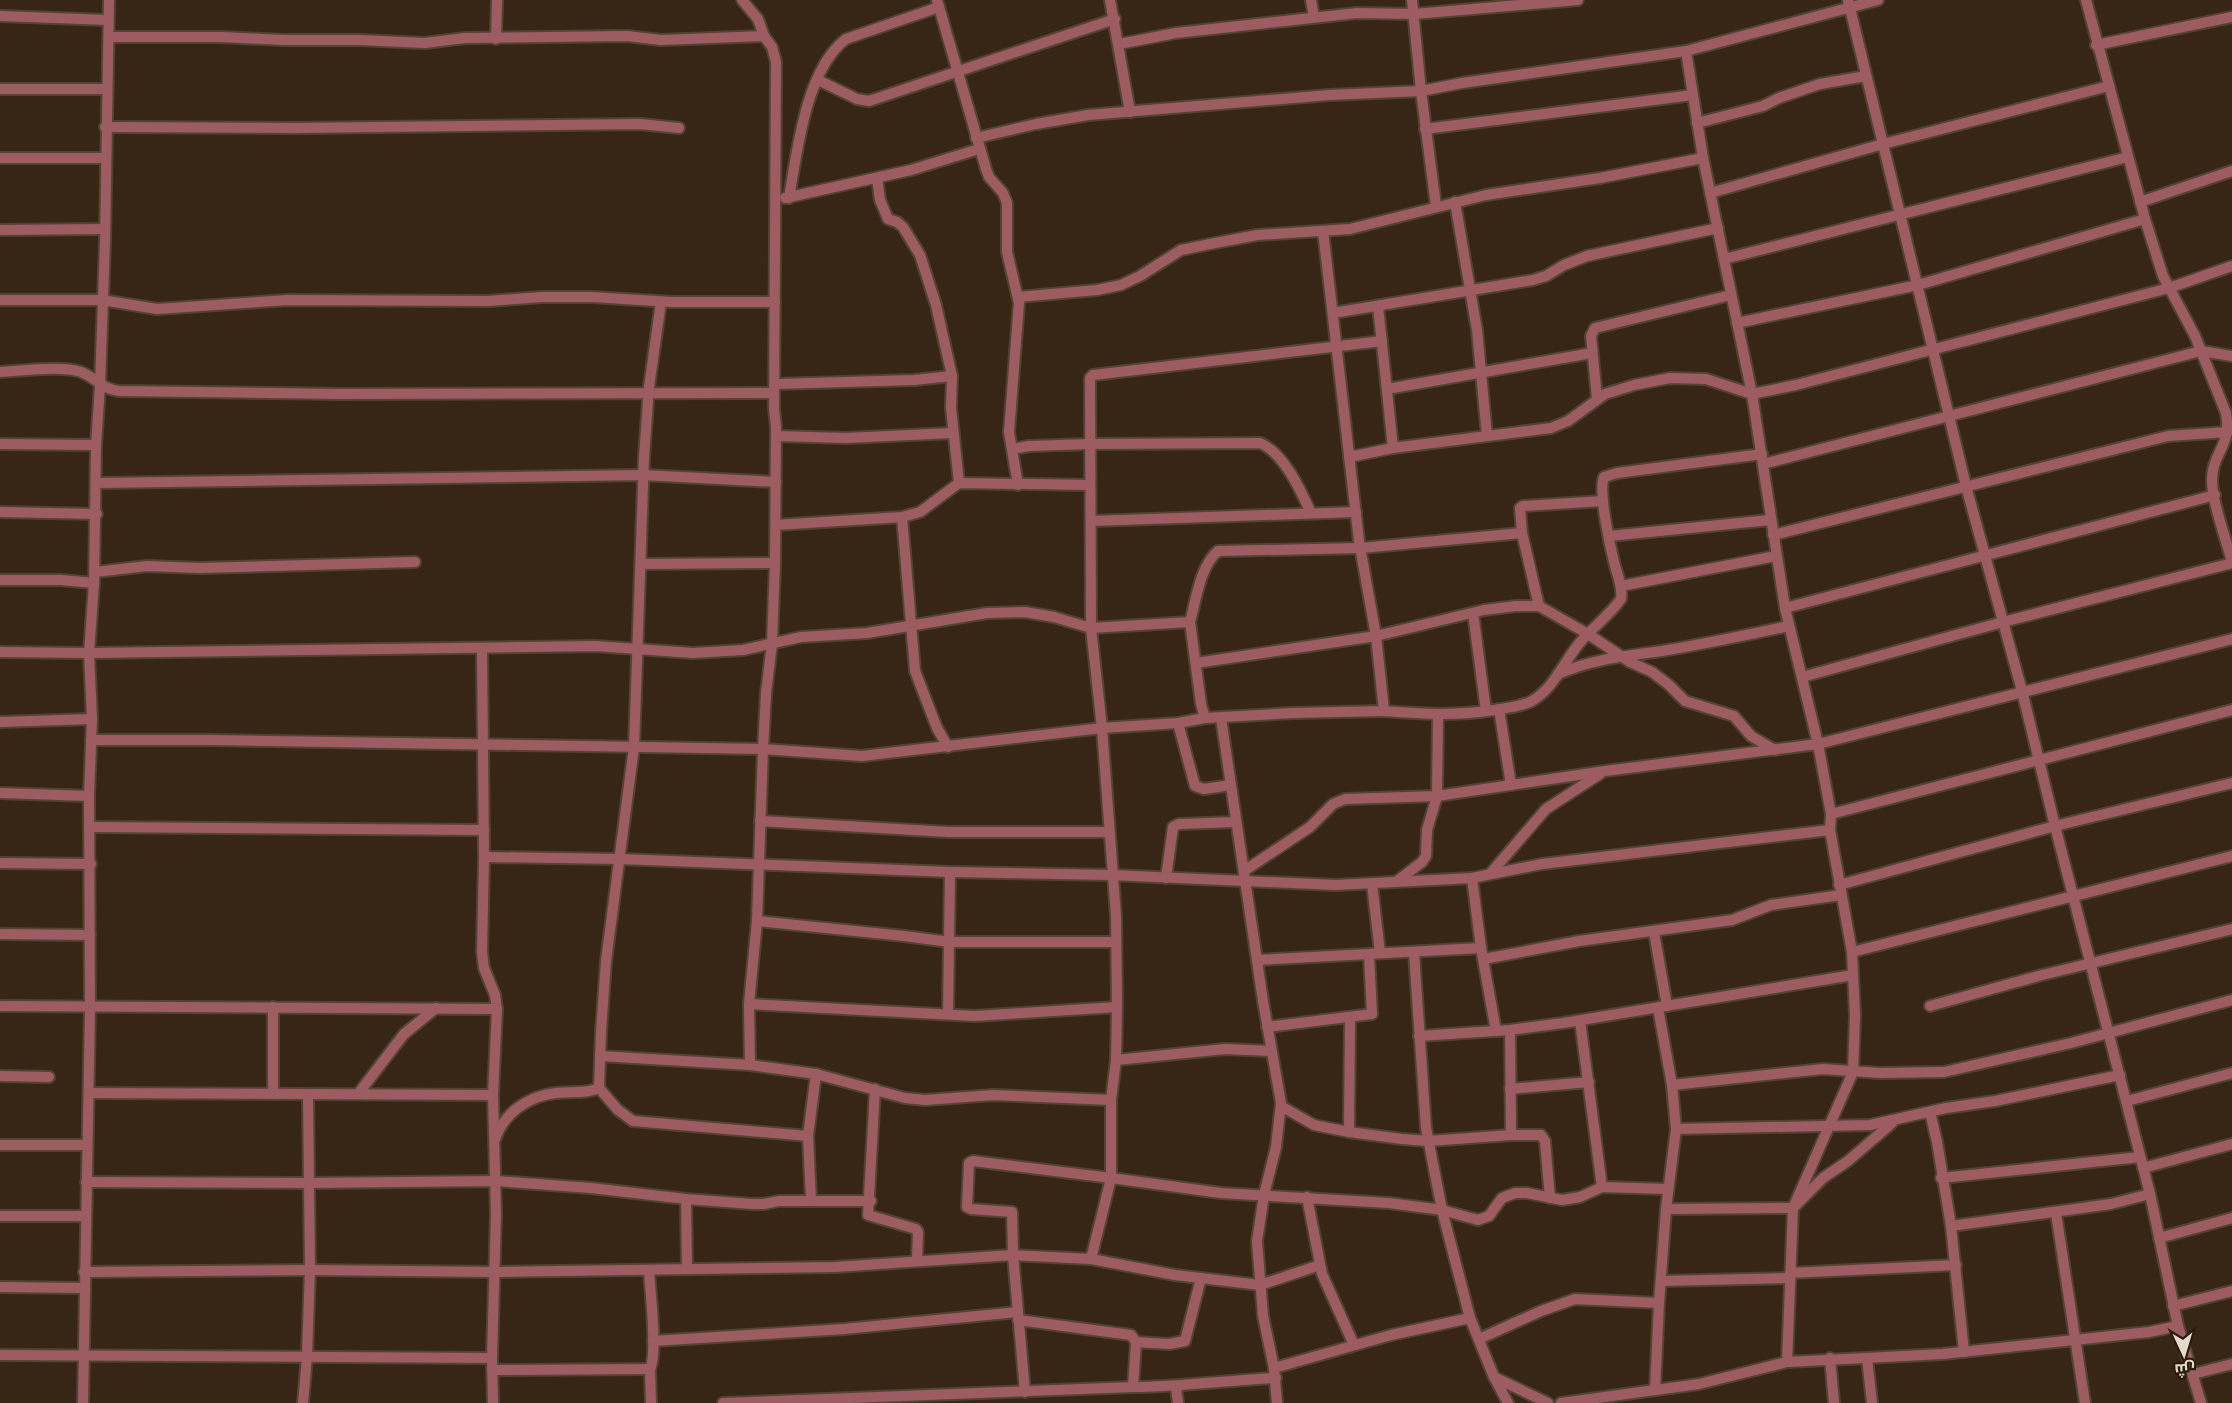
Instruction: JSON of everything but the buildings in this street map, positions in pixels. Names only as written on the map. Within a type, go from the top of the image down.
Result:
[{"type":"street","points":[[83,1403],[82,1354],[90,1008],[89,796],[92,719],[89,653],[94,578],[96,445],[105,229],[109,0]]},
{"type":"street","points":[[496,39],[497,0]]},
{"type":"street","points":[[742,0],[758,19],[764,36],[772,47],[776,62],[776,525],[772,644],[763,749],[757,921],[749,1004],[750,1065]]},
{"type":"street","points":[[1110,0],[1130,112]]},
{"type":"street","points":[[1311,0],[1314,17]]},
{"type":"street","points":[[1412,0],[1425,129],[1436,206]]},
{"type":"street","points":[[1119,44],[1176,33],[1314,17],[1366,13],[1414,14],[1578,0]]},
{"type":"street","points":[[775,200],[877,178],[1036,124],[1088,115],[1329,95],[1421,90],[1686,51],[1849,4],[1878,0]]},
{"type":"street","points":[[1802,677],[2232,562],[2215,495],[2213,473],[2227,452],[2226,413],[2202,351],[2160,267],[2140,202],[2086,0]]},
{"type":"street","points":[[789,198],[808,104],[825,63],[835,48],[846,39],[938,3],[989,177],[1003,193],[1008,203],[1007,252],[1018,297],[1019,320],[1009,432],[1018,485]]},
{"type":"street","points":[[1849,4],[1966,486],[2022,691],[2150,1194],[2178,1326],[2201,1403]]},
{"type":"street","points":[[0,16],[108,20]]},
{"type":"street","points":[[2097,45],[2232,17]]},
{"type":"street","points":[[818,80],[857,99],[869,101],[1115,20]]},
{"type":"street","points":[[109,37],[231,37],[425,43],[465,38],[627,36],[661,40],[764,36]]},
{"type":"street","points":[[1686,51],[1703,158],[1752,394],[1785,608],[1818,744],[1831,814],[1830,830],[1852,952],[1855,1016],[1852,1072],[1793,1208],[1787,1362]]},
{"type":"street","points":[[1697,123],[1763,106],[1820,84],[1866,76]]},
{"type":"street","points":[[1710,193],[1883,144],[2109,86]]},
{"type":"street","points":[[0,89],[107,89]]},
{"type":"street","points":[[1425,129],[1693,95]]},
{"type":"street","points":[[105,127],[296,128],[640,124],[679,128]]},
{"type":"street","points":[[1724,259],[2128,157]]},
{"type":"street","points":[[0,158],[105,158]]},
{"type":"street","points":[[1018,297],[1097,290],[1121,285],[1181,250],[1257,235],[1365,226],[1486,195],[1600,178],[1703,158]]},
{"type":"street","points":[[2140,202],[2232,171]]},
{"type":"street","points":[[877,178],[880,200],[888,219],[903,227],[920,255],[936,305],[952,376],[952,433],[959,483]]},
{"type":"street","points":[[1455,202],[1477,330],[1487,436]]},
{"type":"street","points":[[1737,323],[1918,285],[2145,219]]},
{"type":"street","points":[[1333,313],[1469,292],[1546,276],[1564,265],[1587,256],[1718,228]]},
{"type":"street","points":[[0,230],[105,229]]},
{"type":"street","points":[[1323,231],[1349,457],[1376,636],[1384,711]]},
{"type":"street","points":[[1349,457],[1393,448],[1560,425],[1613,390],[1670,378],[1706,379],[1752,394],[1838,375],[2169,288],[2232,266]]},
{"type":"street","points":[[1597,399],[1592,331],[1598,325],[1731,296]]},
{"type":"street","points":[[0,300],[102,300],[157,309],[288,300],[488,301],[542,297],[592,297],[661,302],[775,302]]},
{"type":"street","points":[[661,302],[649,393],[643,474],[634,747],[606,962],[600,1088],[618,1110],[633,1121],[808,1136]]},
{"type":"street","points":[[1378,306],[1393,448]]},
{"type":"street","points":[[1091,1260],[1112,1178],[1111,1100],[1116,1060],[1117,1007],[1116,942],[1102,728],[1091,628],[1089,382],[1093,375],[1382,341]]},
{"type":"street","points":[[91,740],[763,749],[862,756],[1102,728],[1178,723],[1205,718],[1384,711],[1438,715],[1499,709],[1530,702],[1548,687],[1588,634],[1621,599],[1621,586],[1603,501],[1602,481],[1608,476],[1762,459],[1950,417],[2202,351],[2232,356]]},
{"type":"street","points":[[1387,388],[1592,353]]},
{"type":"street","points":[[0,372],[62,370],[81,372],[107,390],[205,393],[649,393],[775,388],[952,376]]},
{"type":"street","points":[[1773,535],[2168,436],[2228,432]]},
{"type":"street","points":[[776,436],[846,438],[952,433]]},
{"type":"street","points":[[1013,449],[1029,446],[1090,444],[1260,443],[1275,452],[1300,489],[1311,513]]},
{"type":"street","points":[[0,444],[96,445]]},
{"type":"street","points":[[96,483],[643,474],[776,482]]},
{"type":"street","points":[[776,525],[902,517],[920,512],[959,483],[1090,485]]},
{"type":"street","points":[[1785,608],[2215,495]]},
{"type":"street","points":[[1539,606],[1519,512],[1523,506],[1603,501]]},
{"type":"street","points":[[0,512],[96,514]]},
{"type":"street","points":[[1091,521],[1356,512]]},
{"type":"street","points":[[902,517],[915,671],[937,728],[948,747]]},
{"type":"street","points":[[1609,536],[1770,520]]},
{"type":"street","points":[[1205,718],[1190,622],[1206,569],[1212,556],[1218,551],[1361,548],[1522,534]]},
{"type":"street","points":[[1621,586],[1776,556]]},
{"type":"street","points":[[0,580],[94,578],[147,566],[199,568],[415,562]]},
{"type":"street","points":[[641,564],[775,563]]},
{"type":"street","points":[[1196,663],[1376,636],[1473,613],[1516,606],[1539,606],[1588,634],[1630,662],[1652,672],[1685,701],[1734,716],[1751,736],[1775,750]]},
{"type":"street","points":[[0,652],[89,653],[595,646],[693,653],[743,650],[801,637],[867,633],[987,614],[1025,612],[1054,617],[1091,628],[1190,622]]},
{"type":"street","points":[[1473,613],[1486,711]]},
{"type":"street","points":[[1557,675],[1578,665],[1714,642],[1789,626]]},
{"type":"street","points":[[1245,877],[1310,827],[1339,801],[1345,799],[1437,796],[1605,771],[1818,744],[2232,639]]},
{"type":"street","points":[[482,648],[484,830],[482,952],[484,968],[497,1009],[493,1095],[496,1181],[493,1403]]},
{"type":"street","points":[[1499,709],[1510,785]]},
{"type":"street","points":[[1831,814],[2232,710]]},
{"type":"street","points":[[1395,883],[1425,859],[1427,830],[1437,796],[1438,715]]},
{"type":"street","points":[[1221,718],[1281,1106],[1276,1147],[1264,1195],[1257,1241],[1263,1316],[1275,1373],[1277,1403]]},
{"type":"street","points":[[0,722],[92,719]]},
{"type":"street","points":[[1178,723],[1195,786],[1204,789],[1231,784]]},
{"type":"street","points":[[1490,874],[1546,809],[1605,771]]},
{"type":"street","points":[[1484,959],[1579,941],[1732,920],[1770,905],[1840,890],[2055,826],[2232,783]]},
{"type":"street","points":[[0,793],[89,796]]},
{"type":"street","points":[[760,821],[948,832],[1108,832]]},
{"type":"street","points":[[1166,878],[1175,826],[1236,822]]},
{"type":"street","points":[[90,827],[484,830]]},
{"type":"street","points":[[484,857],[621,859],[758,866],[1166,878],[1245,877],[1336,885],[1472,878],[1542,864],[1830,830]]},
{"type":"street","points":[[1852,952],[2232,856]]},
{"type":"street","points":[[0,863],[91,864]]},
{"type":"street","points":[[948,1014],[950,872]]},
{"type":"street","points":[[1472,878],[1481,948],[1496,1031]]},
{"type":"street","points":[[1267,1027],[1350,1017],[1372,1012],[1374,954],[1371,884]]},
{"type":"street","points":[[757,921],[950,942],[1116,942]]},
{"type":"street","points":[[1930,1006],[2042,975],[2232,929]]},
{"type":"street","points":[[1654,932],[1676,1129],[1666,1209],[1655,1390]]},
{"type":"street","points":[[0,934],[90,935]]},
{"type":"street","points":[[1257,960],[1481,948]]},
{"type":"street","points":[[1414,953],[1428,1141],[1442,1210],[1470,1318],[1494,1377],[1508,1403]]},
{"type":"street","points":[[1419,1036],[1510,1030],[1581,1021],[1853,975]]},
{"type":"street","points":[[1672,1085],[1823,1069],[1852,1072],[1944,1072],[2109,1033],[2232,1000]]},
{"type":"street","points":[[749,1004],[999,1016],[1117,1007]]},
{"type":"street","points":[[0,1006],[497,1009]]},
{"type":"street","points":[[273,1007],[273,1094]]},
{"type":"street","points":[[358,1094],[404,1034],[436,1008]]},
{"type":"street","points":[[1349,1132],[1350,1017]]},
{"type":"street","points":[[1581,1021],[1602,1187]]},
{"type":"street","points":[[1510,1030],[1511,1135]]},
{"type":"street","points":[[1116,1060],[1226,1049],[1271,1051]]},
{"type":"street","points":[[600,1056],[750,1065],[816,1074],[905,1098],[925,1100],[993,1095],[1111,1100]]},
{"type":"street","points":[[2127,1101],[2232,1073]]},
{"type":"street","points":[[811,1200],[808,1136],[816,1074]]},
{"type":"street","points":[[1676,1129],[1870,1125],[2120,1075]]},
{"type":"street","points":[[0,1076],[49,1077]]},
{"type":"street","points":[[1510,1089],[1589,1082]]},
{"type":"street","points":[[495,1139],[500,1125],[510,1114],[535,1097],[556,1093],[593,1091],[600,1088]]},
{"type":"street","points":[[875,1089],[871,1200],[868,1215],[918,1230],[917,1261]]},
{"type":"street","points":[[89,1094],[493,1095]]},
{"type":"street","points":[[303,1403],[310,1270],[308,1094]]},
{"type":"street","points":[[1281,1106],[1314,1125],[1349,1132],[1428,1141],[1511,1135],[1543,1136],[1550,1198]]},
{"type":"street","points":[[1930,1112],[1951,1226],[1964,1352]]},
{"type":"street","points":[[1666,1209],[1793,1208],[1823,1178],[1848,1161],[1896,1120]]},
{"type":"street","points":[[1941,1178],[2142,1162],[2232,1144]]},
{"type":"street","points":[[0,1145],[87,1145]]},
{"type":"street","points":[[1025,1392],[1013,1254],[1012,1212],[967,1207],[970,1161],[1221,1193],[1389,1203],[1442,1210],[1478,1220],[1489,1216],[1497,1203],[1508,1195],[1521,1193],[1573,1199],[1602,1187],[1668,1189]]},
{"type":"street","points":[[86,1182],[496,1181],[764,1204],[779,1201],[871,1200]]},
{"type":"street","points":[[1951,1226],[2112,1204],[2150,1194]]},
{"type":"street","points":[[1306,1197],[1326,1285],[1354,1345]]},
{"type":"street","points":[[686,1199],[687,1269]]},
{"type":"street","points":[[2056,1213],[2085,1403]]},
{"type":"street","points":[[0,1216],[86,1216]]},
{"type":"street","points":[[2159,1238],[2232,1218]]},
{"type":"street","points":[[84,1272],[310,1270],[495,1272],[835,1267],[1013,1254],[1091,1260],[1260,1285],[1320,1265]]},
{"type":"street","points":[[1661,1281],[1956,1265]]},
{"type":"street","points":[[649,1270],[653,1341],[650,1369],[651,1403]]},
{"type":"street","points":[[1136,1342],[1169,1344],[1185,1341],[1201,1278]]},
{"type":"street","points":[[0,1287],[84,1288]]},
{"type":"street","points":[[2173,1306],[2232,1291]]},
{"type":"street","points":[[1479,1339],[1541,1311],[1575,1299],[1659,1303]]},
{"type":"street","points":[[653,1341],[1018,1316],[1131,1335],[1136,1342],[1133,1387]]},
{"type":"street","points":[[723,1403],[1176,1387],[1275,1373],[1354,1345],[1470,1318]]},
{"type":"street","points":[[1561,1403],[1699,1384],[1787,1362],[1964,1352],[2149,1332],[2178,1326]]},
{"type":"street","points":[[0,1355],[492,1358]]},
{"type":"street","points":[[1830,1358],[1833,1403]]},
{"type":"street","points":[[1867,1358],[1872,1403]]},
{"type":"street","points":[[2193,1374],[2232,1364]]},
{"type":"street","points":[[492,1371],[650,1369]]},
{"type":"street","points":[[1494,1377],[1548,1403]]},
{"type":"street","points":[[1176,1387],[1178,1403]]}]
